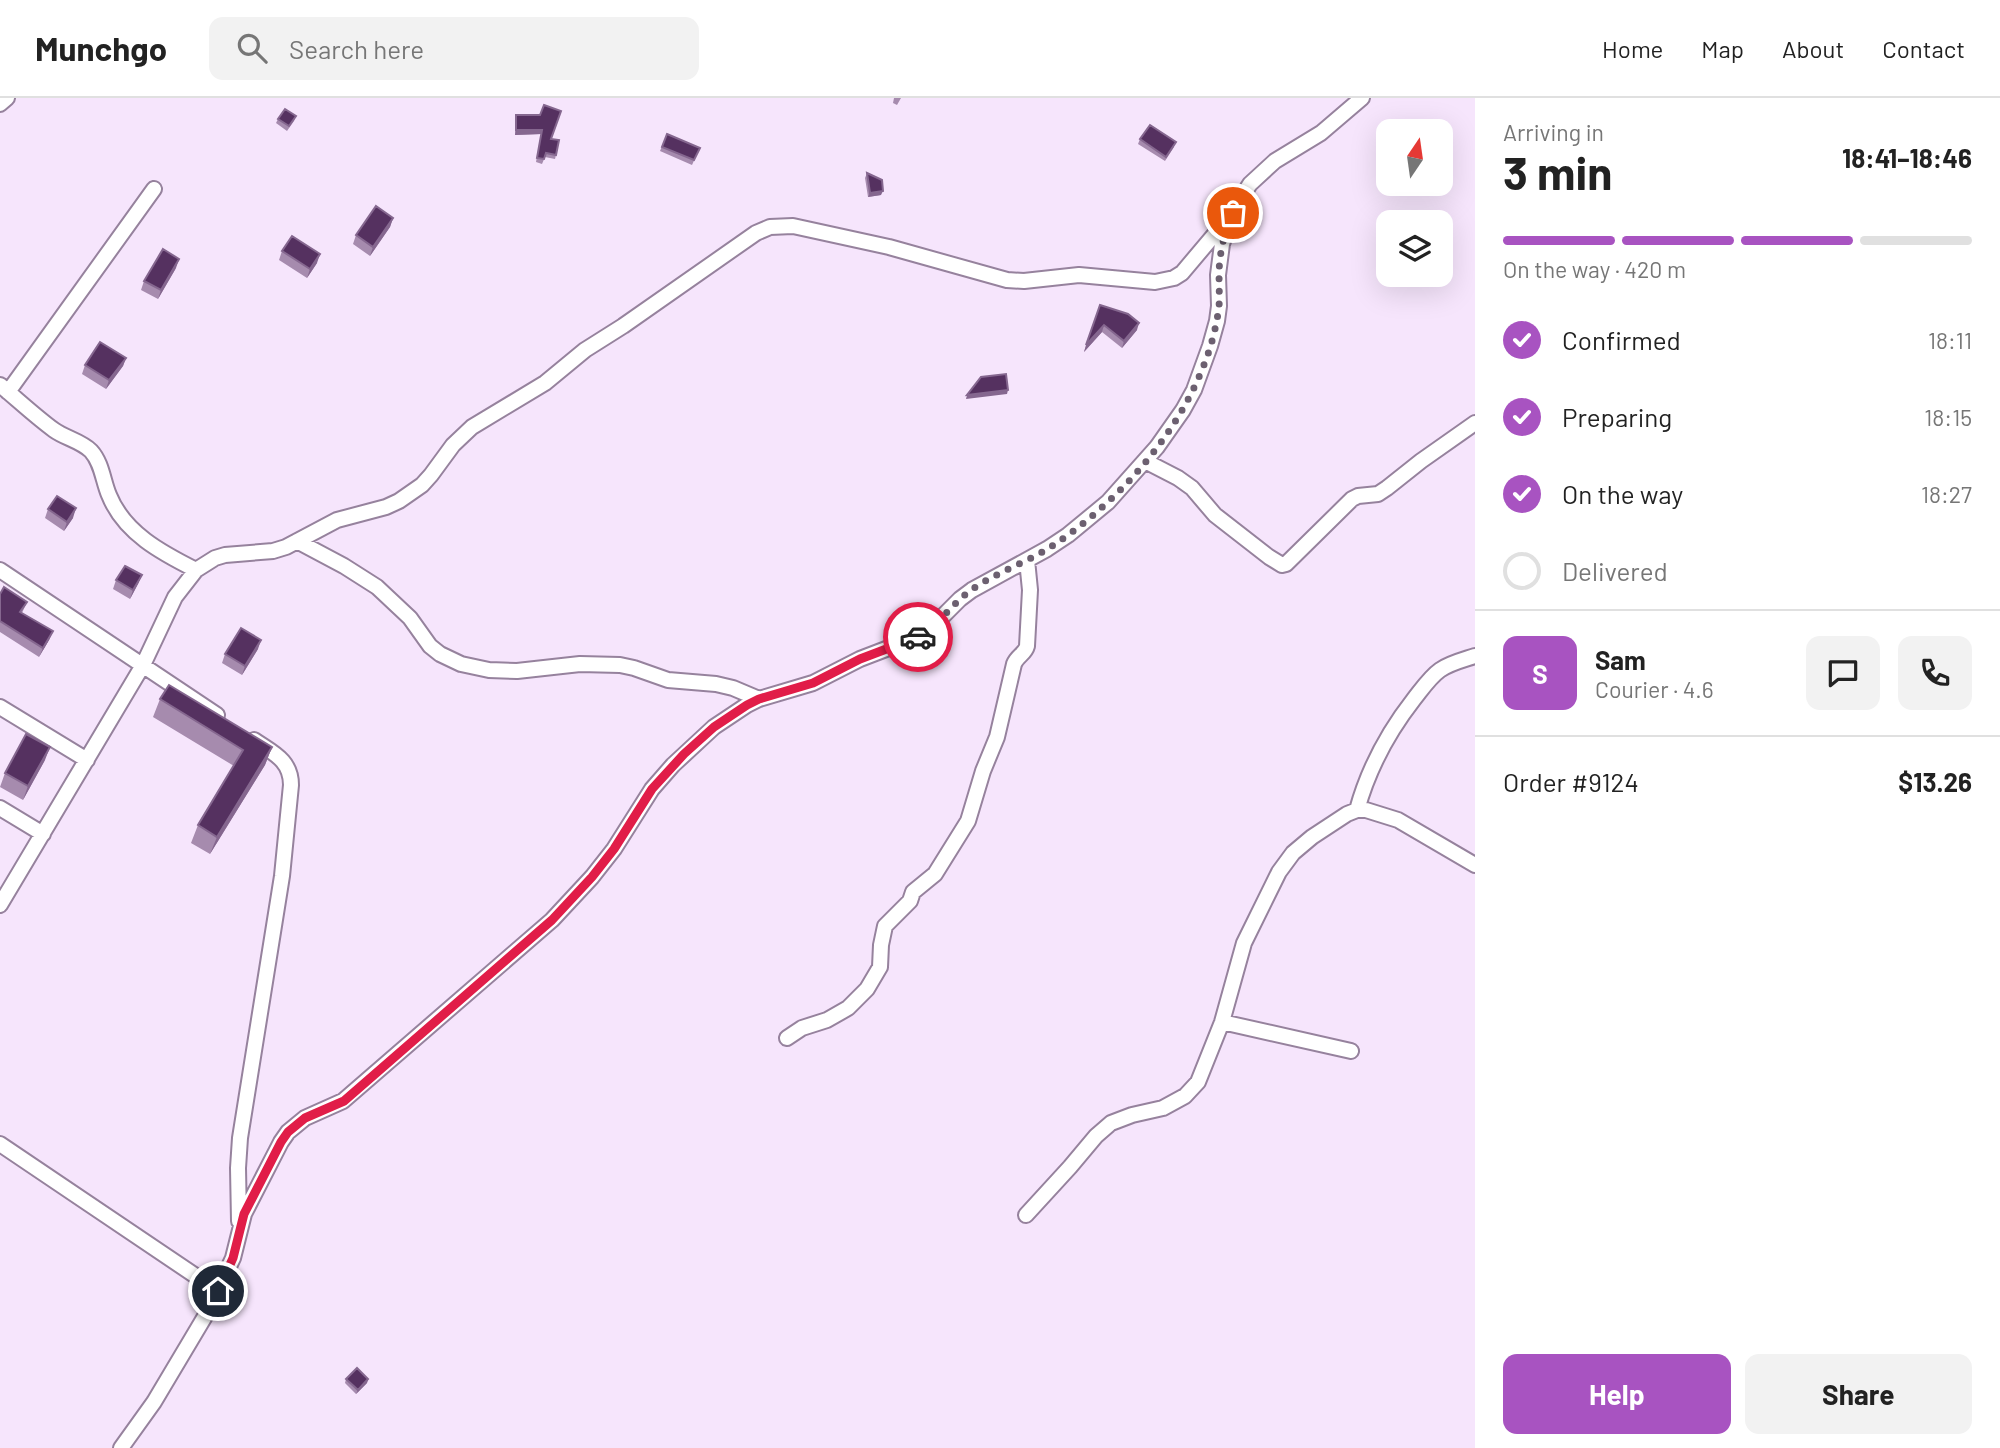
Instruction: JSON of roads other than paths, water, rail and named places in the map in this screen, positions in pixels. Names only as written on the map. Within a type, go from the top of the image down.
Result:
[{"type":"street","points":[[0,104],[7,98]]},
{"type":"street","points":[[121,1448],[155,1402],[207,1313],[233,1258],[244,1214],[288,1132],[305,1118],[344,1101],[552,920],[614,849],[652,789],[673,765],[714,727],[759,699],[813,683],[860,659],[920,636],[972,590],[1068,535],[1108,502],[1171,429],[1203,368],[1219,306],[1220,259],[1226,229],[1246,191],[1262,172],[1321,133],[1362,98]]},
{"type":"street","points":[[154,189],[4,388],[52,429],[90,451],[99,464],[109,497],[118,513],[135,532],[168,556],[196,570]]},
{"type":"street","points":[[0,905],[143,665],[175,597],[196,570],[225,555],[273,551],[337,520],[386,508],[411,494],[472,427],[545,383],[591,345],[623,326],[756,233],[770,227],[793,226],[889,247],[1007,280],[1089,275],[1155,282],[1174,278],[1182,273],[1233,213]]},
{"type":"street","points":[[1145,461],[1192,488],[1214,515],[1282,565],[1352,499],[1378,494],[1475,423]]},
{"type":"street","points":[[298,541],[377,587],[410,618],[430,646],[461,664],[488,670],[517,671],[580,664],[620,665],[668,680],[733,688],[759,699]]},
{"type":"street","points":[[787,1038],[802,1028],[827,1020],[848,1008],[867,989],[880,967],[885,926],[910,901],[913,892],[935,874],[968,821],[983,771],[997,737],[1014,664],[1027,646],[1030,590],[1027,560]]},
{"type":"street","points":[[0,570],[236,728],[284,762],[291,773],[282,876],[240,1138],[240,1227]]},
{"type":"street","points":[[1357,810],[1386,740],[1423,687],[1440,670],[1475,656]]},
{"type":"street","points":[[0,707],[87,760]]},
{"type":"street","points":[[0,808],[43,834]]},
{"type":"street","points":[[1026,1215],[1096,1136],[1111,1123],[1163,1108],[1185,1096],[1198,1082],[1222,1021],[1244,943],[1279,872],[1293,853],[1312,837],[1357,810],[1376,812],[1398,820],[1475,865]]},
{"type":"street","points":[[1222,1021],[1351,1051]]},
{"type":"street","points":[[0,1144],[218,1291]]}]
